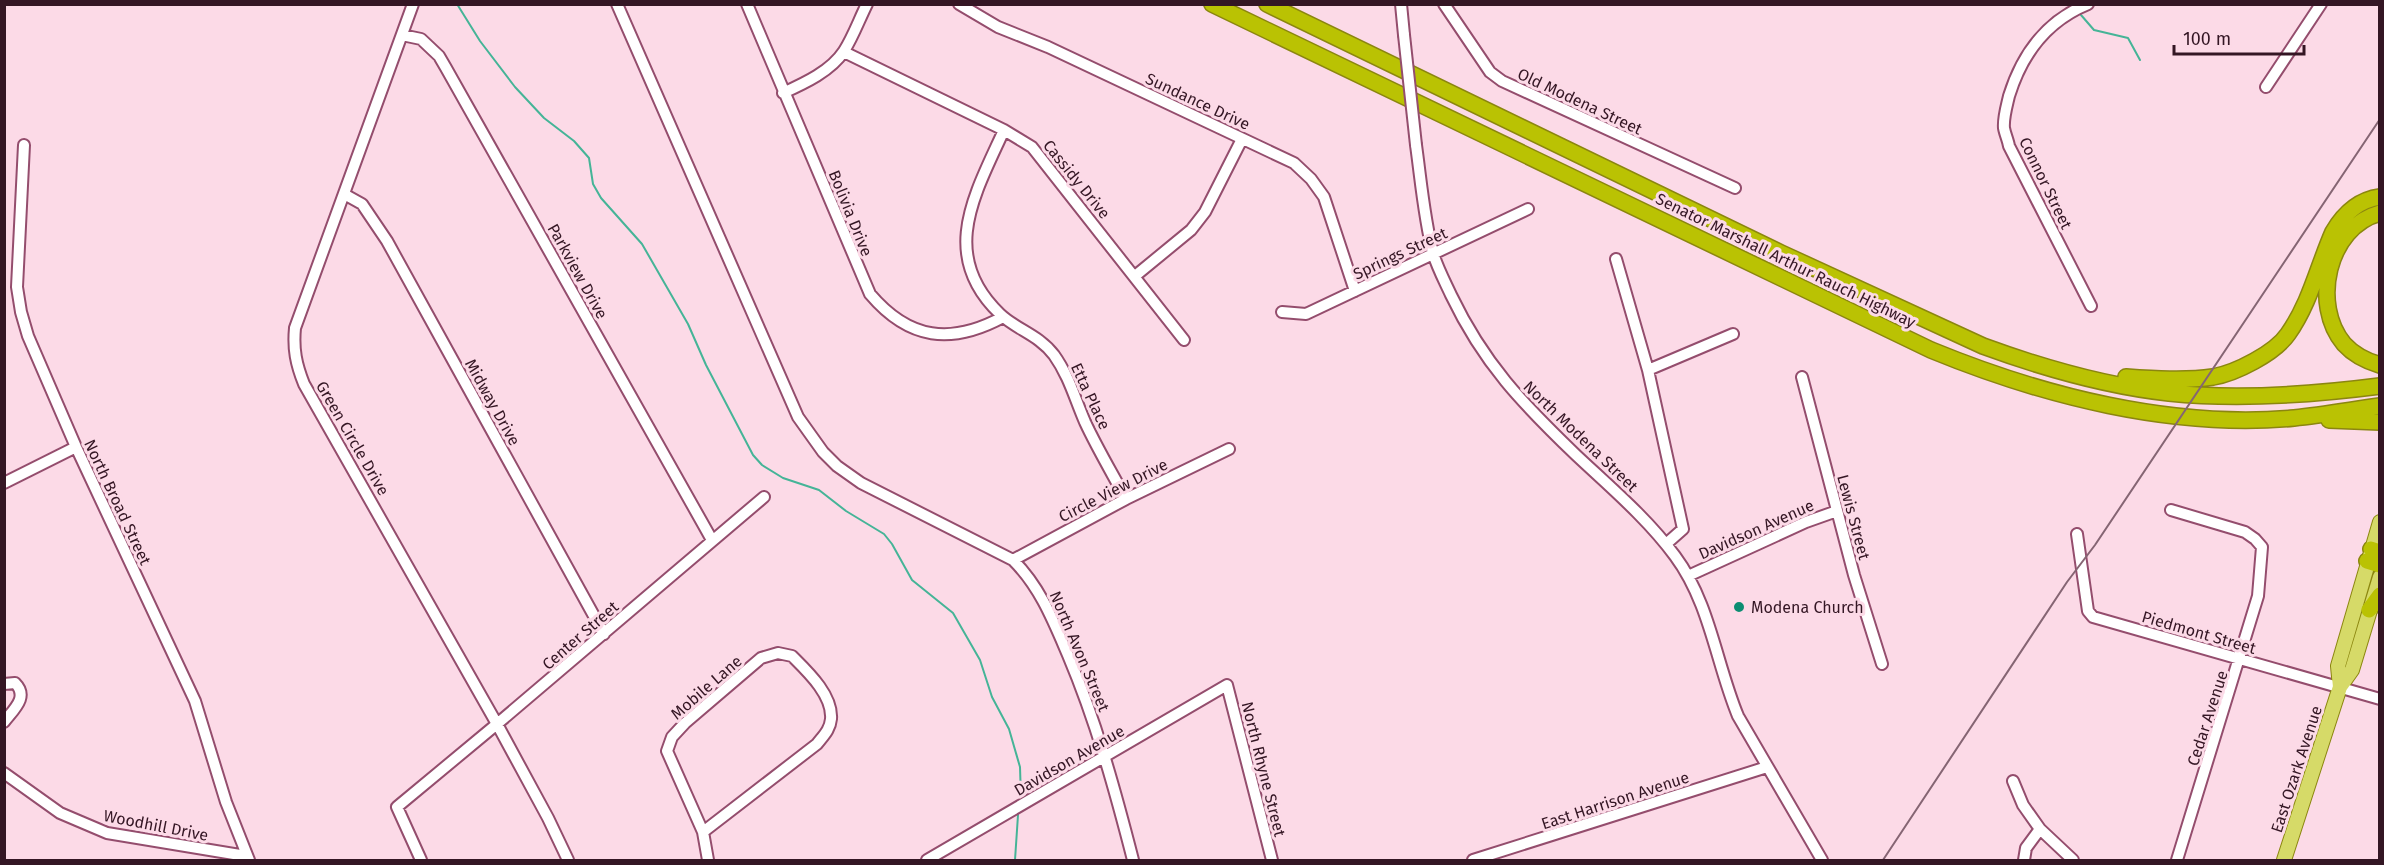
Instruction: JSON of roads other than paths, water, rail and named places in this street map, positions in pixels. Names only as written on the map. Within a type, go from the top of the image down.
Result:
[{"type":"highway","name":"Senator Marshall Arthur Rauch Highway","points":[[1212,4],[1931,350],[1977,369],[2068,397],[2163,414],[2229,419],[2293,418],[2379,406]]},
{"type":"highway","name":"Senator Marshall Arthur Rauch Highway","points":[[1267,4],[1739,233],[2012,357],[2064,372],[2169,393],[2307,394],[2379,386]]},
{"type":"highway","points":[[2064,372],[2162,379],[2215,376],[2269,354],[2288,334],[2302,310],[2330,239],[2340,220],[2361,203],[2379,197]]},
{"type":"highway","points":[[2379,213],[2363,220],[2343,240],[2331,265],[2328,293],[2331,320],[2345,345],[2361,357],[2379,365]]},
{"type":"highway","points":[[2293,418],[2379,422]]},
{"type":"highway","points":[[2369,610],[2379,595]]},
{"type":"main road","name":"East Ozark Avenue","points":[[2340,687],[2338,666],[2374,557],[2379,522]]},
{"type":"main road","name":"East Ozark Avenue","points":[[2283,861],[2340,687],[2352,670],[2379,577]]},
{"type":"street","name":"Green Circle Drive","points":[[413,4],[295,328],[293,346],[296,363],[304,384],[497,724],[548,818],[568,861]]},
{"type":"street","name":"North Avon Street","points":[[617,4],[798,417],[830,459],[861,483],[1013,560],[1028,575],[1048,610],[1077,675],[1106,757],[1133,861]]},
{"type":"street","name":"Bolivia Drive","points":[[747,4],[870,294],[885,312],[912,328],[948,335],[971,332],[1003,317]]},
{"type":"street","points":[[783,93],[824,71],[843,52],[867,4]]},
{"type":"street","name":"Sundance Drive","points":[[959,4],[998,27],[1048,47],[1294,163],[1311,178],[1324,197],[1355,291]]},
{"type":"street","name":"North Modena Street","points":[[1401,4],[1416,145],[1433,255],[1474,340],[1523,403],[1637,512],[1666,544],[1688,576],[1706,617],[1728,693],[1738,716],[1822,861]]},
{"type":"street","name":"Old Modena Street","points":[[1444,4],[1490,72],[1502,81],[1735,188]]},
{"type":"street","name":"Connor Street","points":[[2088,4],[2073,10],[2053,24],[2037,40],[2020,67],[2010,94],[2004,127],[2009,146],[2091,306]]},
{"type":"street","points":[[2266,87],[2321,4]]},
{"type":"street","name":"Parkview Drive","points":[[402,34],[421,39],[439,56],[712,540]]},
{"type":"street","name":"Cassidy Drive","points":[[843,52],[1004,130],[1032,147],[1184,340]]},
{"type":"street","name":"Etta Place","points":[[1004,130],[977,191],[967,222],[966,242],[970,269],[981,294],[1003,317],[1037,337],[1054,354],[1068,376],[1085,421],[1126,499]]},
{"type":"street","points":[[1135,276],[1191,230],[1205,212],[1242,139]]},
{"type":"street","name":"North Broad Street","points":[[24,145],[17,287],[28,336],[76,447],[195,701],[226,802],[247,858]]},
{"type":"street","name":"Midway Drive","points":[[344,194],[362,204],[387,241],[604,634]]},
{"type":"street","name":"Springs Street","points":[[1282,312],[1306,314],[1528,209]]},
{"type":"street","points":[[1616,259],[1648,370],[1683,529],[1666,544]]},
{"type":"street","points":[[1648,370],[1733,334]]},
{"type":"street","name":"Lewis Street","points":[[1802,377],[1854,576],[1882,664]]},
{"type":"street","points":[[4,483],[76,447]]},
{"type":"street","name":"Circle View Drive","points":[[1013,560],[1126,499],[1228,449]]},
{"type":"street","name":"Center Street","points":[[418,860],[397,807],[764,497]]},
{"type":"street","name":"Cedar Avenue","points":[[2171,510],[2245,532],[2255,538],[2262,548],[2258,596],[2241,660],[2177,861]]},
{"type":"street","name":"Davidson Avenue","points":[[1688,576],[1806,522],[1837,511]]},
{"type":"street","name":"Piedmont Street","points":[[2077,534],[2088,611],[2093,617],[2379,699]]},
{"type":"street","name":"Mobile Lane","points":[[703,832],[817,744],[828,731],[831,718],[826,701],[807,671],[792,656],[778,654],[761,658],[685,723],[672,737],[667,750],[703,832],[708,861]]},
{"type":"street","points":[[4,684],[15,683],[22,689],[22,698],[4,722]]},
{"type":"street","name":"Davidson Avenue","points":[[927,861],[1227,685]]},
{"type":"street","name":"North Rhyne Street","points":[[1227,685],[1272,861]]},
{"type":"street","name":"East Harrison Avenue","points":[[1473,861],[1767,767]]},
{"type":"street","name":"Woodhill Drive","points":[[4,773],[60,813],[106,833],[247,858]]},
{"type":"street","points":[[2013,781],[2023,805],[2040,829],[2073,861]]},
{"type":"street","points":[[2024,861],[2026,848],[2040,829]]},
{"type":"waterway","points":[[457,4],[480,41],[515,87],[544,118],[574,141],[589,158],[593,184],[601,198],[642,244],[688,324],[706,365],[753,455],[762,465],[783,478],[819,490],[846,511],[884,534],[912,580],[953,613],[980,660],[992,697],[1009,729],[1020,767],[1021,799]]},
{"type":"waterway","points":[[2081,15],[2094,30],[2128,38],[2140,60]]},
{"type":"waterway","points":[[1015,860],[1018,815]]},
{"type":"railway","points":[[1883,860],[2067,582],[2095,545],[2380,119]]},
{"type":"place","name":"Modena Church","points":[[1739,607]]}]
